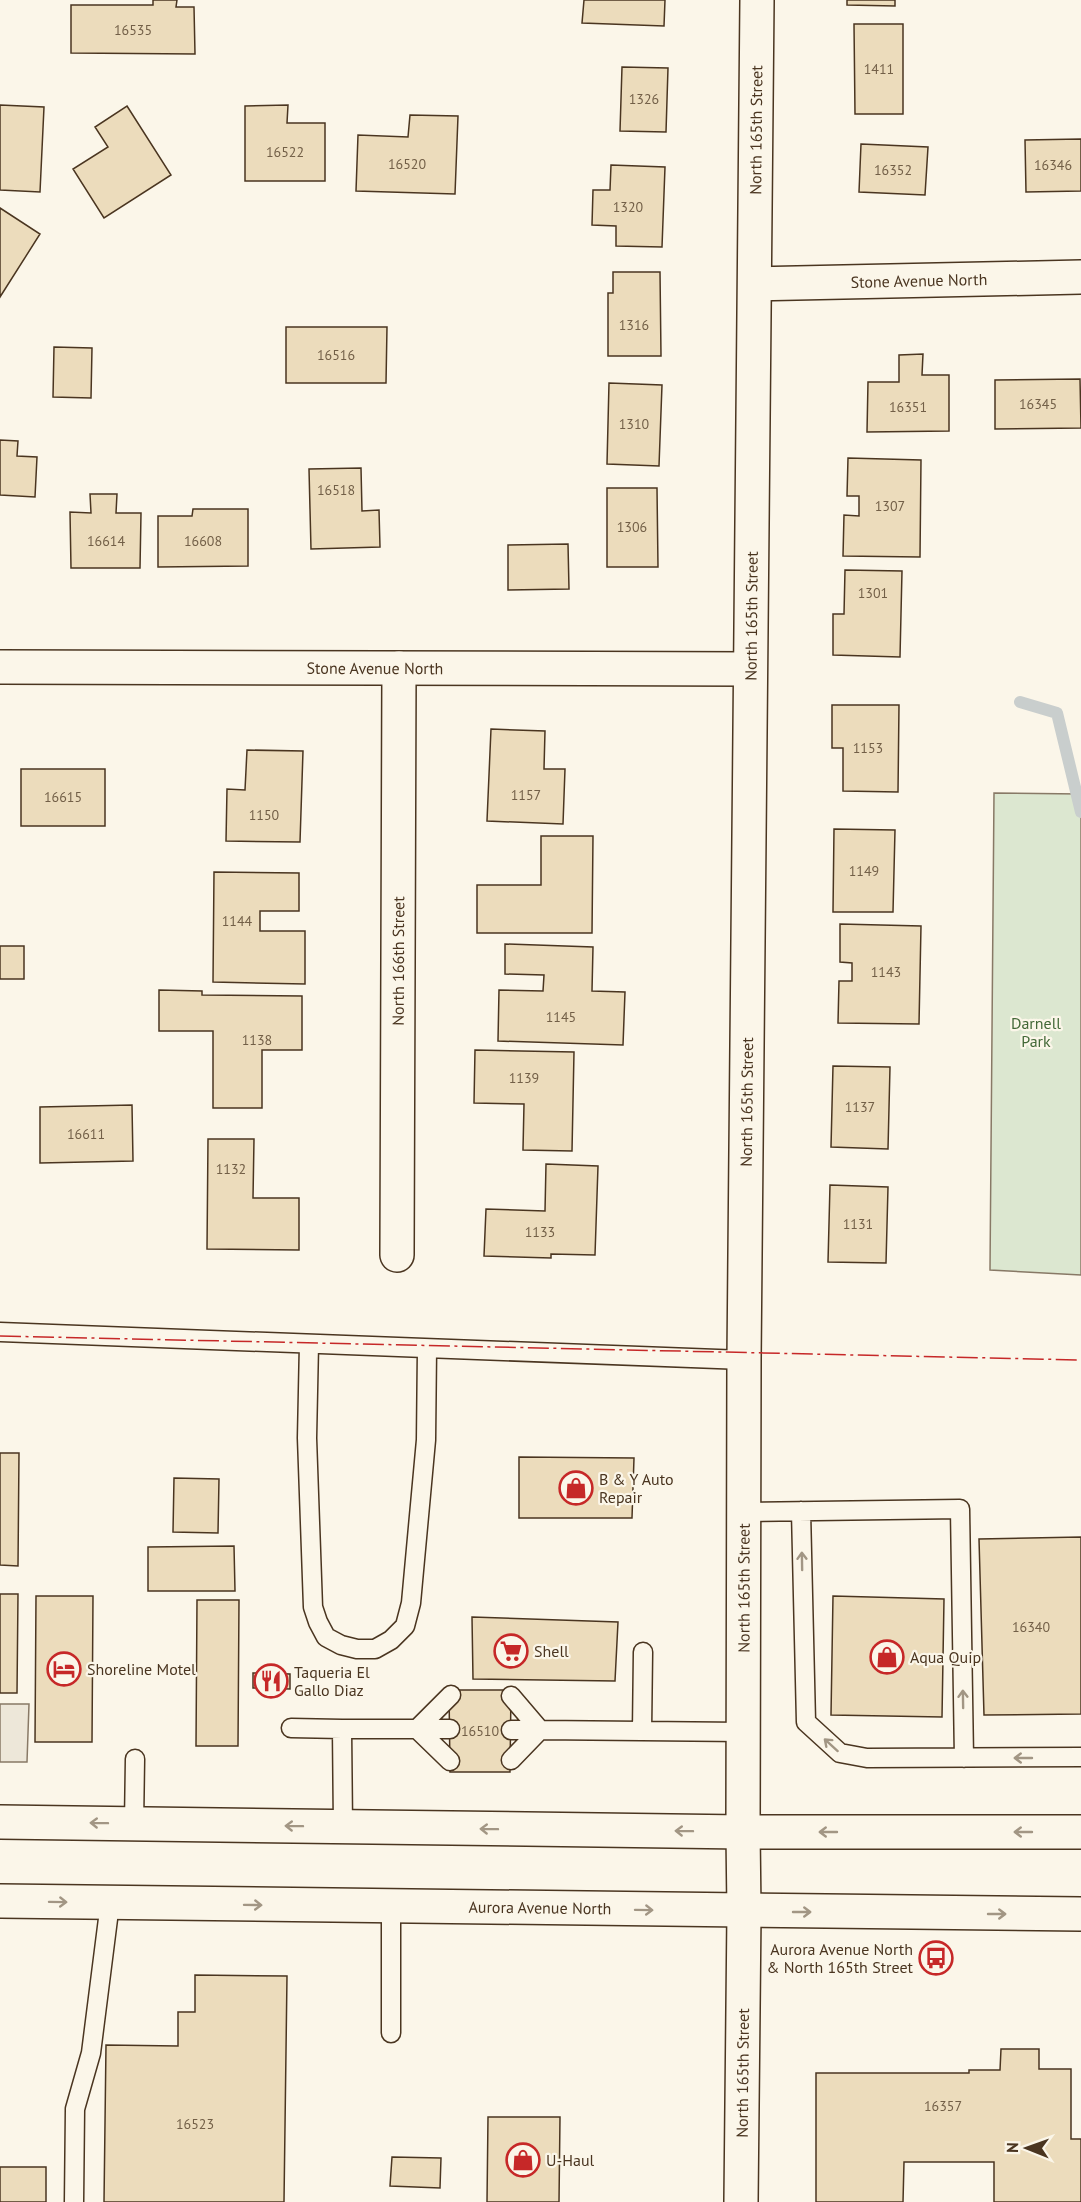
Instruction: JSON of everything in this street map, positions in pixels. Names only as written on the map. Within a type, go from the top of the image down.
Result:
[{"type":"main road","name":"North 165th Street","points":[[741,2202],[744,1912],[742,1832],[744,1360],[757,0]]},
{"type":"main road","name":"Stone Avenue North","points":[[755,284],[1081,277]]},
{"type":"main road","name":"Stone Avenue North","points":[[0,667],[750,669]]},
{"type":"main road","name":"North 166th Street","points":[[398,1255],[399,668]]},
{"type":"main road","points":[[0,1822],[742,1832],[1081,1832]]},
{"type":"main road","name":"Aurora Avenue North","points":[[0,1901],[744,1912],[1081,1914]]},
{"type":"lane","points":[[0,1332],[744,1360]]},
{"type":"lane","points":[[309,1344],[307,1438],[313,1607],[326,1637],[357,1650],[375,1649],[391,1640],[405,1626],[411,1603],[426,1440],[427,1349]]},
{"type":"lane","points":[[744,1512],[960,1509],[964,1758]]},
{"type":"lane","points":[[801,1511],[806,1722],[840,1753],[867,1758],[1081,1757]]},
{"type":"lane","points":[[642,1731],[643,1652]]},
{"type":"lane","points":[[417,1729],[451,1695]]},
{"type":"lane","points":[[511,1696],[540,1730]]},
{"type":"lane","points":[[291,1728],[450,1729]]},
{"type":"lane","points":[[342,1729],[343,1827]]},
{"type":"lane","points":[[417,1729],[450,1761]]},
{"type":"lane","points":[[511,1730],[743,1732]]},
{"type":"lane","points":[[512,1760],[540,1730]]},
{"type":"lane","points":[[134,1824],[135,1759]]},
{"type":"lane","points":[[74,2202],[75,2109],[92,2053],[110,1903]]},
{"type":"lane","points":[[391,1907],[391,2034]]},
{"type":"green space","name":"Darnell Park","points":[[994,793],[1081,794],[1081,1275],[990,1270]]},
{"type":"shaded area","points":[[0,1704],[29,1704],[27,1762],[0,1762]]},
{"type":"building","points":[[153,0],[177,0],[176,7],[194,7],[195,54],[71,53],[71,5],[153,5]]},
{"type":"building","points":[[584,0],[665,0],[664,26],[582,23]]},
{"type":"building","points":[[847,0],[895,0],[895,6],[847,5]]},
{"type":"building","points":[[854,24],[903,24],[903,114],[855,114]]},
{"type":"building","points":[[622,67],[668,68],[666,132],[620,131]]},
{"type":"building","points":[[0,105],[44,107],[40,192],[0,190]]},
{"type":"building","points":[[288,105],[287,123],[325,123],[325,181],[245,181],[245,106]]},
{"type":"building","points":[[127,106],[171,175],[104,218],[73,169],[108,147],[95,127]]},
{"type":"building","points":[[410,115],[458,116],[455,194],[356,191],[358,135],[408,137]]},
{"type":"building","points":[[1081,139],[1081,191],[1026,192],[1025,140]]},
{"type":"building","points":[[861,144],[928,147],[925,195],[859,192]]},
{"type":"building","points":[[611,165],[665,167],[662,247],[616,246],[616,226],[592,225],[593,190],[610,190]]},
{"type":"building","points":[[0,208],[40,234],[0,297]]},
{"type":"building","points":[[613,272],[660,272],[661,356],[608,356],[608,293],[613,293]]},
{"type":"building","points":[[286,327],[387,327],[386,383],[286,383]]},
{"type":"building","points":[[54,347],[92,348],[91,398],[53,397]]},
{"type":"building","points":[[923,354],[922,375],[949,375],[949,431],[867,432],[868,382],[899,382],[899,355]]},
{"type":"building","points":[[1080,379],[1081,428],[995,429],[995,380]]},
{"type":"building","points":[[609,383],[662,385],[659,466],[607,464]]},
{"type":"building","points":[[0,440],[18,441],[17,456],[37,457],[35,497],[0,495]]},
{"type":"building","points":[[848,458],[921,460],[920,557],[843,556],[844,515],[859,516],[859,496],[847,496]]},
{"type":"building","points":[[361,468],[362,511],[379,510],[380,547],[311,549],[309,469]]},
{"type":"building","points":[[607,488],[657,488],[658,567],[607,567]]},
{"type":"building","points":[[90,494],[117,494],[116,513],[141,513],[140,568],[71,568],[70,512],[91,513]]},
{"type":"building","points":[[193,509],[248,509],[248,566],[158,567],[158,516],[192,516]]},
{"type":"building","points":[[568,544],[569,589],[508,590],[508,545]]},
{"type":"building","points":[[845,570],[902,571],[900,657],[833,655],[833,614],[844,614]]},
{"type":"building","points":[[832,705],[899,705],[898,792],[843,791],[843,748],[832,748]]},
{"type":"building","points":[[491,729],[545,731],[544,769],[565,769],[563,824],[487,821]]},
{"type":"building","points":[[247,750],[303,751],[300,842],[226,841],[227,789],[245,790]]},
{"type":"building","points":[[21,769],[105,769],[105,826],[21,826]]},
{"type":"building","points":[[834,829],[895,830],[893,912],[833,912]]},
{"type":"building","points":[[541,836],[593,836],[592,933],[477,933],[477,885],[541,885]]},
{"type":"building","points":[[214,872],[299,873],[299,911],[260,911],[260,931],[305,931],[305,984],[213,982]]},
{"type":"building","points":[[840,924],[921,926],[919,1024],[838,1023],[839,981],[852,981],[852,963],[840,962]]},
{"type":"building","points":[[505,944],[593,947],[592,991],[625,992],[623,1045],[498,1041],[499,990],[543,991],[544,975],[505,974]]},
{"type":"building","points":[[0,946],[24,946],[24,979],[0,979]]},
{"type":"building","points":[[159,990],[202,991],[202,995],[302,996],[302,1050],[262,1050],[262,1108],[213,1108],[213,1031],[159,1031]]},
{"type":"building","points":[[475,1050],[574,1052],[572,1151],[523,1150],[524,1104],[474,1103]]},
{"type":"building","points":[[833,1066],[890,1067],[888,1149],[831,1147]]},
{"type":"building","points":[[132,1105],[133,1161],[40,1163],[40,1107]]},
{"type":"building","points":[[208,1139],[254,1139],[253,1198],[299,1198],[299,1250],[207,1249]]},
{"type":"building","points":[[546,1164],[598,1166],[595,1255],[551,1254],[551,1258],[484,1256],[486,1209],[545,1211]]},
{"type":"building","points":[[830,1185],[888,1187],[886,1263],[828,1262]]},
{"type":"building","points":[[0,1453],[19,1453],[18,1566],[0,1565]]},
{"type":"building","name":"B & Y Auto Repair","points":[[519,1457],[634,1458],[632,1518],[519,1518]]},
{"type":"building","points":[[174,1478],[219,1479],[218,1533],[173,1532]]},
{"type":"building","points":[[1081,1537],[1081,1714],[984,1715],[979,1539]]},
{"type":"building","points":[[234,1546],[235,1591],[148,1591],[148,1547]]},
{"type":"building","points":[[0,1594],[18,1594],[17,1693],[0,1693]]},
{"type":"building","name":"Shoreline Motel","points":[[36,1596],[93,1596],[92,1742],[35,1742]]},
{"type":"building","name":"Aqua Quip","points":[[833,1596],[944,1599],[942,1717],[831,1715]]},
{"type":"building","points":[[197,1600],[239,1600],[238,1746],[196,1746]]},
{"type":"building","points":[[472,1617],[618,1622],[615,1681],[473,1679]]},
{"type":"building","name":"Taqueria El Gallo Diaz","points":[[253,1673],[290,1674],[290,1689],[253,1688]]},
{"type":"building","name":"Shell","points":[[449,1690],[511,1690],[510,1772],[450,1772]]},
{"type":"building","points":[[195,1975],[287,1976],[284,2202],[104,2202],[106,2045],[178,2046],[178,2012],[195,2012]]},
{"type":"building","points":[[1001,2049],[1039,2049],[1039,2069],[1071,2069],[1071,2139],[1081,2139],[1081,2202],[994,2202],[994,2162],[904,2162],[903,2202],[816,2202],[816,2073],[969,2073],[969,2070],[1000,2070]]},
{"type":"building","name":"U-Haul","points":[[488,2117],[560,2117],[559,2202],[487,2202]]},
{"type":"building","points":[[392,2157],[441,2158],[440,2188],[390,2186]]},
{"type":"building","points":[[0,2167],[46,2167],[46,2202],[0,2202]]},
{"type":"waterway","points":[[1020,702],[1057,713],[1081,812]]},
{"type":"power","points":[[0,1336],[1081,1360]]},
{"type":"place","name":"B & Y Auto Repair","points":[[576,1488]]},
{"type":"place","name":"Shell","points":[[511,1651]]},
{"type":"place","name":"Aqua Quip","points":[[887,1657]]},
{"type":"place","name":"Shoreline Motel","points":[[64,1669]]},
{"type":"place","name":"Taqueria El Gallo Diaz","points":[[271,1681]]},
{"type":"place","name":"Aurora Avenue North & North 165th Street","points":[[936,1958]]},
{"type":"place","name":"U-Haul","points":[[523,2160]]}]
